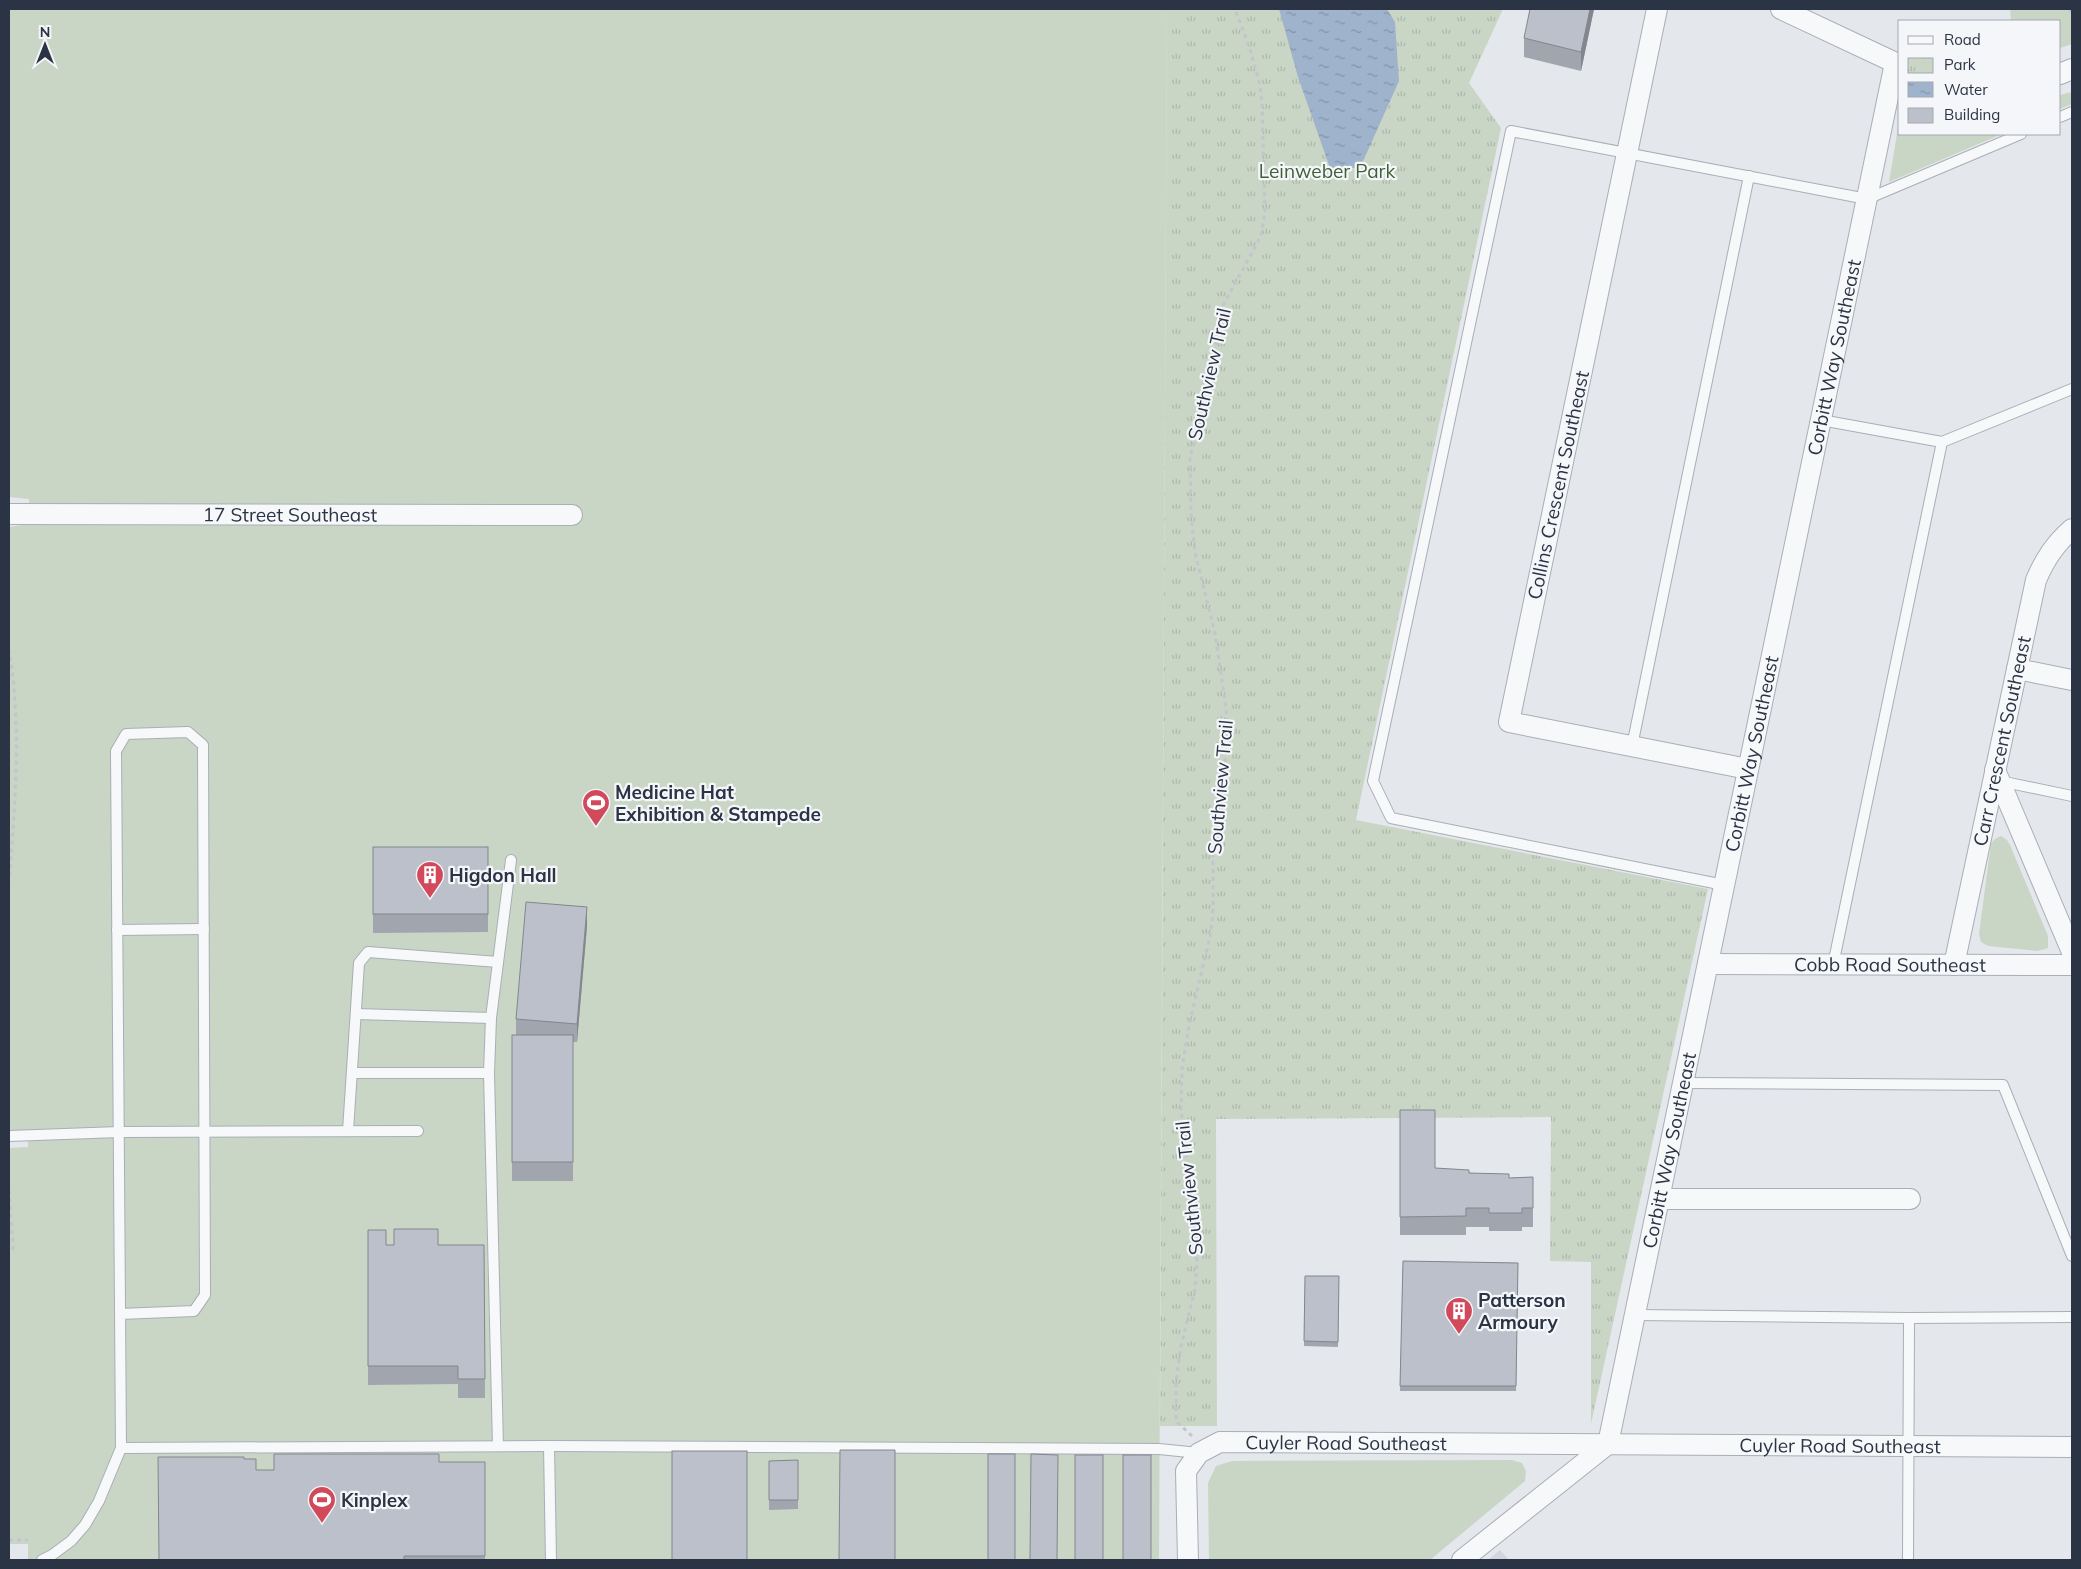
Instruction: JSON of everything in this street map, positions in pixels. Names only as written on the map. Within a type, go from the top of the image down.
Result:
[{"type":"street","name":"Collins Crescent Southeast","points":[[1657,9],[1509,722],[1748,769]]},
{"type":"street","points":[[1781,9],[1897,64]]},
{"type":"street","name":"Corbitt Way Southeast","points":[[1608,1444],[1866,199],[1897,64]]},
{"type":"street","name":"17 Street Southeast","points":[[9,514],[572,516]]},
{"type":"street","name":"Carr Crescent Southeast","points":[[1954,965],[1997,776],[2036,580],[2044,561],[2058,542],[2072,529]]},
{"type":"street","points":[[2017,670],[2072,680]]},
{"type":"street","points":[[1997,776],[2072,952]]},
{"type":"street","name":"Cobb Road Southeast","points":[[1708,964],[2072,964]]},
{"type":"street","points":[[1659,1199],[1910,1199]]},
{"type":"street","name":"Cuyler Road Southeast","points":[[1199,1453],[1220,1442],[2072,1447]]},
{"type":"street","points":[[1462,1560],[1608,1444]]},
{"type":"street","points":[[1188,1560],[1186,1472],[1199,1453]]},
{"type":"lane","points":[[1724,885],[1391,818],[1372,781],[1512,131],[1866,199],[2019,135]]},
{"type":"lane","points":[[1632,746],[1749,176]]},
{"type":"lane","points":[[1821,420],[1942,442],[2072,389]]},
{"type":"lane","points":[[1833,965],[1942,442]]},
{"type":"lane","points":[[42,1560],[52,1556],[71,1541],[85,1525],[99,1501],[121,1448],[117,930],[116,751],[126,734],[188,732],[203,745],[205,1296],[194,1312],[120,1314]]},
{"type":"lane","points":[[1997,776],[2072,796]]},
{"type":"lane","points":[[498,1446],[489,1073],[491,1018],[511,860]]},
{"type":"lane","points":[[117,930],[204,930]]},
{"type":"lane","points":[[348,1131],[359,963],[368,952],[498,962]]},
{"type":"lane","points":[[356,1014],[491,1018]]},
{"type":"lane","points":[[352,1073],[489,1073]]},
{"type":"lane","points":[[1683,1083],[2003,1085],[2072,1256]]},
{"type":"lane","points":[[9,1136],[119,1132],[418,1131]]},
{"type":"lane","points":[[1634,1315],[1909,1318],[2072,1317]]},
{"type":"lane","points":[[1908,1560],[1909,1318]]},
{"type":"lane","points":[[549,1446],[550,1560]]},
{"type":"lane","points":[[121,1448],[549,1446],[1149,1449],[1199,1453]]},
{"type":"path","name":"Southview Trail","points":[[1199,1453],[1191,1434],[1176,1421],[1176,1382],[1181,1346],[1195,1289],[1197,1261],[1181,1108],[1182,1069],[1189,1025],[1211,932],[1213,845],[1222,790],[1227,734],[1226,708],[1215,633],[1195,553],[1191,513],[1190,458],[1212,374],[1221,309],[1261,236],[1266,195],[1260,86],[1250,49],[1235,9]]},
{"type":"path","points":[[2069,9],[2072,14]]},
{"type":"path","points":[[9,649],[14,678],[17,776],[9,883]]},
{"type":"path","points":[[9,1190],[13,1248],[9,1253]]},
{"type":"path","points":[[9,1540],[28,1540]]},
{"type":"shaded area","points":[[1500,1550],[1509,1560],[1488,1560]]},
{"type":"green space","name":"Medicine Hat Exhibition & Stampede","points":[[9,9],[1167,9],[1159,1560],[28,1560],[28,1544],[9,1544],[9,1148],[28,1147],[28,1130],[9,1131],[9,527],[29,524],[29,499],[9,497]]},
{"type":"green space","name":"Leinweber Park","points":[[1167,9],[1503,9],[1469,83],[1501,128],[1356,820],[1708,889],[1591,1424],[1591,1262],[1550,1261],[1551,1117],[1216,1119],[1217,1426],[1160,1426]]},
{"type":"green space","points":[[2010,9],[2072,9],[2072,44],[2061,48],[2061,20],[2011,20]]},
{"type":"green space","points":[[2072,92],[2072,104],[2061,109],[2061,95]]},
{"type":"green space","points":[[1898,128],[1898,135],[2000,135],[1889,182]]},
{"type":"green space","points":[[2001,836],[2010,845],[2048,936],[2048,948],[2038,951],[1988,946],[1981,942],[1979,934],[1991,843]]},
{"type":"green space","points":[[1512,1460],[1522,1463],[1526,1471],[1525,1481],[1430,1560],[1209,1560],[1208,1483],[1216,1466],[1232,1461]]},
{"type":"water","points":[[1279,9],[1387,9],[1395,22],[1399,81],[1360,168],[1330,168],[1298,77]]},
{"type":"building","points":[[1530,9],[1590,9],[1581,52],[1524,38]]},
{"type":"building","name":"Higdon Hall","points":[[373,847],[488,847],[488,914],[373,914]]},
{"type":"building","points":[[526,902],[587,907],[577,1024],[516,1019]]},
{"type":"building","points":[[512,1035],[573,1035],[573,1162],[512,1162]]},
{"type":"building","points":[[1400,1110],[1435,1110],[1435,1168],[1469,1170],[1469,1173],[1509,1174],[1509,1178],[1533,1177],[1533,1208],[1522,1208],[1522,1213],[1489,1213],[1489,1208],[1466,1208],[1466,1216],[1400,1217]]},
{"type":"building","points":[[394,1229],[438,1229],[438,1245],[484,1245],[485,1379],[458,1379],[458,1366],[368,1366],[368,1230],[386,1230],[386,1245],[394,1245]]},
{"type":"building","name":"Patterson Armoury","points":[[1403,1261],[1518,1263],[1516,1386],[1400,1386]]},
{"type":"building","points":[[1305,1276],[1339,1276],[1338,1342],[1304,1341]]},
{"type":"building","points":[[840,1450],[895,1450],[895,1560],[839,1560]]},
{"type":"building","points":[[672,1451],[747,1451],[747,1560],[672,1560]]},
{"type":"building","name":"Kinplex","points":[[274,1454],[439,1454],[439,1462],[485,1462],[485,1556],[404,1556],[404,1560],[159,1560],[158,1457],[244,1457],[244,1459],[256,1459],[256,1470],[274,1470]]},
{"type":"building","points":[[988,1454],[1015,1454],[1015,1560],[988,1560]]},
{"type":"building","points":[[1031,1454],[1058,1455],[1057,1560],[1030,1560]]},
{"type":"building","points":[[1075,1455],[1103,1455],[1103,1560],[1075,1560]]},
{"type":"building","points":[[1123,1455],[1151,1455],[1151,1560],[1123,1560]]},
{"type":"building","points":[[798,1460],[798,1500],[769,1500],[769,1461]]},
{"type":"place","name":"Medicine Hat Exhibition & Stampede","points":[[596,827]]},
{"type":"place","name":"Higdon Hall","points":[[430,899]]},
{"type":"place","name":"Patterson Armoury","points":[[1459,1335]]},
{"type":"place","name":"Kinplex","points":[[322,1524]]}]
